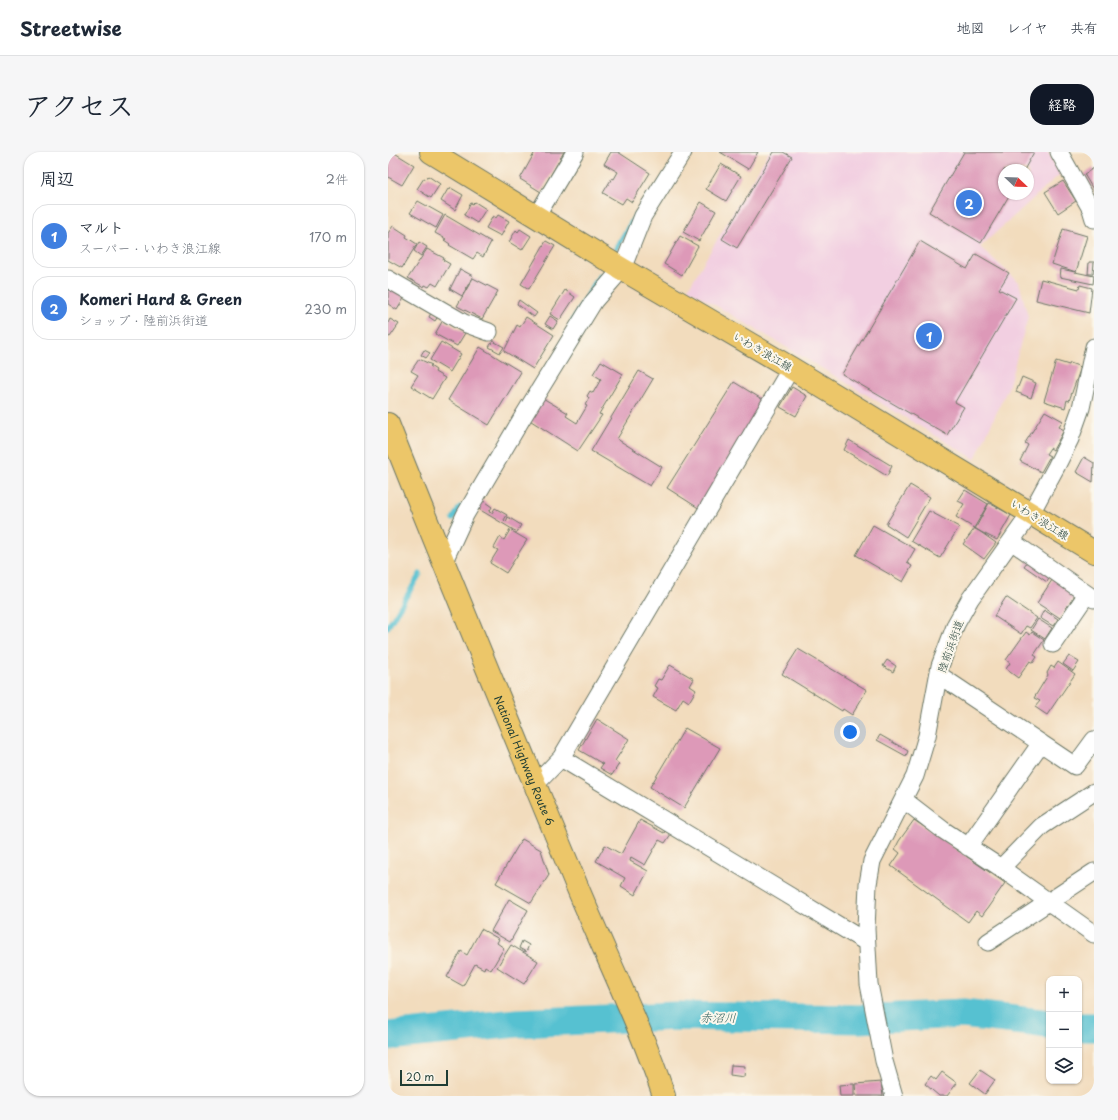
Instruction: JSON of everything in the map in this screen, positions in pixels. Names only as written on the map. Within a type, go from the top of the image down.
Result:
[{"type":"main road","name":"いわき浪江線","points":[[431,152],[622,269],[792,368],[1094,552]]},
{"type":"main road","name":"National Highway Route 6","points":[[388,424],[535,785],[648,1051],[664,1096]]},
{"type":"street","points":[[536,217],[575,152]]},
{"type":"street","points":[[444,563],[465,515],[524,415],[594,301],[622,269],[643,216],[682,152]]},
{"type":"street","points":[[1059,152],[1091,209],[1094,220]]},
{"type":"street","points":[[388,279],[464,323],[489,332]]},
{"type":"street","name":"陸前浜街道","points":[[894,1096],[883,1056],[870,989],[866,942],[868,884],[872,861],[881,840],[904,800],[920,764],[927,736],[940,666],[956,624],[970,599],[1031,513],[1070,439],[1081,408],[1094,347]]},
{"type":"street","points":[[535,785],[561,758],[792,368]]},
{"type":"street","points":[[1011,541],[1091,596],[1053,644]]},
{"type":"street","points":[[939,675],[1075,766],[1094,740]]},
{"type":"street","points":[[968,847],[1041,743]]},
{"type":"street","points":[[561,758],[866,942]]},
{"type":"street","points":[[1001,868],[1042,826],[1094,792]]},
{"type":"street","points":[[904,800],[968,847],[1001,868],[1094,934]]},
{"type":"street","points":[[988,942],[1094,872]]},
{"type":"shaded area","points":[[769,152],[1048,152],[1060,174],[1034,198],[1034,164],[998,164],[998,200],[1032,200],[980,247],[1019,282],[1028,317],[1008,388],[975,459],[688,289]]},
{"type":"building","points":[[388,152],[393,152],[414,165],[402,185],[388,177]]},
{"type":"building","points":[[535,152],[564,152],[541,192],[520,179]]},
{"type":"building","points":[[611,152],[618,152],[650,173],[632,202],[626,198],[622,204],[603,193],[612,178],[614,179],[618,172],[604,164]]},
{"type":"building","points":[[720,152],[758,152],[748,169]]},
{"type":"building","points":[[774,152],[783,152],[792,157],[737,248],[722,239]]},
{"type":"building","points":[[964,152],[1034,152],[1027,164],[998,164],[998,200],[1006,200],[981,243],[929,212]]},
{"type":"building","points":[[721,164],[741,176],[726,201],[706,189]]},
{"type":"building","points":[[1094,168],[1094,191],[1084,174]]},
{"type":"building","points":[[428,176],[440,184],[431,198],[417,189],[424,178],[426,179]]},
{"type":"building","points":[[1063,181],[1076,201],[1058,213],[1045,192]]},
{"type":"building","points":[[451,188],[463,195],[455,210],[441,201],[448,189],[450,190]]},
{"type":"building","points":[[418,201],[443,215],[436,228],[410,213]]},
{"type":"building","points":[[475,202],[486,209],[477,223],[464,215],[471,203],[473,204]]},
{"type":"building","points":[[701,202],[716,211],[699,241],[683,232]]},
{"type":"building","points":[[445,215],[491,242],[483,257],[477,253],[473,259],[449,245],[450,244],[444,240],[446,239],[435,233]]},
{"type":"building","points":[[498,215],[509,221],[501,236],[486,228],[493,216],[496,218]]},
{"type":"building","points":[[393,226],[417,244],[402,268],[388,260],[388,233]]},
{"type":"building","points":[[520,229],[531,236],[522,250],[509,242],[516,230],[518,232]]},
{"type":"building","points":[[1063,229],[1087,236],[1076,272],[1052,264]]},
{"type":"building","points":[[680,236],[698,246],[682,275],[664,264]]},
{"type":"building","points":[[546,241],[555,246],[529,289],[521,284]]},
{"type":"building","points":[[920,241],[967,269],[976,254],[1009,273],[999,289],[1016,298],[955,402],[964,407],[947,435],[842,374]]},
{"type":"building","points":[[419,242],[427,247],[421,256],[414,251]]},
{"type":"building","points":[[427,249],[444,258],[443,260],[450,264],[437,286],[432,283],[429,287],[425,285],[424,287],[408,278]]},
{"type":"building","points":[[1089,262],[1094,262],[1093,274],[1088,274]]},
{"type":"building","points":[[460,269],[473,276],[462,296],[450,289]]},
{"type":"building","points":[[1061,269],[1094,276],[1093,284],[1060,277]]},
{"type":"building","points":[[473,278],[498,291],[482,319],[457,306]]},
{"type":"building","points":[[1041,279],[1079,289],[1080,285],[1092,288],[1089,313],[1036,300]]},
{"type":"building","points":[[388,285],[406,295],[397,310],[388,304]]},
{"type":"building","points":[[565,290],[575,297],[560,320],[550,314]]},
{"type":"building","points":[[519,300],[537,313],[534,317],[517,304]]},
{"type":"building","points":[[432,311],[439,315],[435,321],[429,317]]},
{"type":"building","points":[[550,316],[558,321],[553,329],[545,324]]},
{"type":"building","points":[[526,317],[554,335],[533,369],[504,351],[517,325],[520,327]]},
{"type":"building","points":[[390,319],[399,324],[390,337],[388,336],[388,323]]},
{"type":"building","points":[[443,320],[465,333],[457,346],[435,334]]},
{"type":"building","points":[[493,341],[504,347],[500,353],[489,347]]},
{"type":"building","points":[[441,342],[461,354],[450,372],[430,360]]},
{"type":"building","points":[[480,347],[521,372],[489,425],[448,400]]},
{"type":"building","points":[[424,350],[430,353],[426,358],[421,355]]},
{"type":"building","points":[[419,359],[432,365],[430,366],[436,370],[435,372],[445,378],[432,399],[411,386],[418,375],[411,371]]},
{"type":"building","points":[[601,361],[623,374],[599,414],[602,415],[578,451],[528,419],[541,397],[568,413],[566,416],[577,423],[587,406],[585,405],[589,398],[587,396],[590,391],[593,393],[601,379],[593,374]]},
{"type":"building","points":[[1056,361],[1069,365],[1070,363],[1081,367],[1065,408],[1044,401]]},
{"type":"building","points":[[639,371],[653,379],[617,439],[662,467],[650,486],[591,451]]},
{"type":"building","points":[[1022,377],[1036,383],[1031,398],[1016,392]]},
{"type":"building","points":[[734,382],[765,401],[700,509],[667,488]]},
{"type":"building","points":[[792,387],[807,396],[796,416],[780,407]]},
{"type":"building","points":[[1045,411],[1063,421],[1059,427],[1064,430],[1053,450],[1050,448],[1046,454],[1050,456],[1041,472],[1020,461],[1028,445],[1025,443]]},
{"type":"building","points":[[849,440],[892,466],[887,476],[844,450]]},
{"type":"building","points":[[1084,457],[1094,463],[1093,482],[1076,472]]},
{"type":"building","points":[[910,485],[930,497],[906,537],[886,524]]},
{"type":"building","points":[[965,490],[988,504],[974,528],[956,517],[964,504],[958,501]]},
{"type":"building","points":[[482,500],[492,507],[489,512],[492,513],[495,508],[507,515],[504,520],[506,522],[508,517],[521,525],[517,532],[477,508]]},
{"type":"building","points":[[989,503],[1011,515],[997,540],[975,529]]},
{"type":"building","points":[[929,511],[959,527],[940,558],[911,541]]},
{"type":"building","points":[[873,525],[915,549],[907,563],[912,566],[903,582],[856,555]]},
{"type":"building","points":[[975,528],[996,543],[984,559],[963,544]]},
{"type":"building","points":[[510,530],[527,540],[506,573],[490,563],[498,550],[494,548],[500,537],[504,540]]},
{"type":"building","points":[[1029,559],[1052,574],[1047,582],[1024,566]]},
{"type":"building","points":[[1054,577],[1077,592],[1060,618],[1037,603]]},
{"type":"building","points":[[1006,597],[1037,618],[1030,628],[1026,626],[1021,634],[994,616]]},
{"type":"building","points":[[1044,610],[1058,619],[1053,626],[1040,618]]},
{"type":"building","points":[[1038,619],[1052,628],[1045,639],[1031,630]]},
{"type":"building","points":[[1026,632],[1030,635],[1032,632],[1044,640],[1034,655],[1037,657],[1033,663],[1030,661],[1018,678],[1006,669],[1010,663],[1006,660]]},
{"type":"building","points":[[798,649],[867,690],[852,715],[843,709],[842,711],[782,674]]},
{"type":"building","points":[[1069,656],[1079,662],[1073,671],[1063,664]]},
{"type":"building","points":[[887,660],[896,666],[893,672],[883,666]]},
{"type":"building","points":[[1058,662],[1075,674],[1047,715],[1035,707],[1040,701],[1034,698],[1048,675],[1047,673],[1051,666],[1054,668]]},
{"type":"building","points":[[670,665],[694,679],[690,686],[696,690],[689,702],[683,698],[676,710],[653,697],[658,688],[654,686],[658,679],[661,680]]},
{"type":"building","points":[[597,719],[629,739],[615,761],[619,764],[612,775],[600,768],[603,764],[579,750]]},
{"type":"building","points":[[685,728],[720,748],[684,808],[650,787]]},
{"type":"building","points":[[880,735],[908,751],[906,756],[877,740]]},
{"type":"building","points":[[640,820],[664,833],[665,831],[671,834],[665,843],[659,840],[645,865],[631,857],[630,861],[648,871],[635,895],[621,886],[625,878],[596,861],[605,845],[621,854]]},
{"type":"building","points":[[914,820],[1005,883],[982,916],[976,911],[968,922],[891,866],[900,853],[895,849],[899,841]]},
{"type":"building","points":[[522,839],[541,850],[549,875],[531,903],[496,883]]},
{"type":"building","points":[[509,899],[528,910],[510,942],[491,931]]},
{"type":"building","points":[[481,929],[499,939],[497,943],[504,948],[491,970],[485,966],[484,969],[475,964],[463,986],[447,977],[461,951],[467,955]]},
{"type":"building","points":[[522,941],[529,945],[526,952],[519,948]]},
{"type":"building","points":[[511,945],[538,961],[524,984],[497,967]]},
{"type":"building","points":[[731,1065],[745,1066],[744,1077],[730,1075]]},
{"type":"building","points":[[980,1070],[995,1080],[985,1094],[970,1083]]},
{"type":"building","points":[[942,1072],[957,1083],[947,1096],[939,1096],[925,1084],[931,1076],[936,1080]]},
{"type":"building","points":[[881,1082],[883,1096],[856,1096],[855,1084]]},
{"type":"building","points":[[854,1084],[854,1096],[840,1096],[839,1085]]},
{"type":"waterway","points":[[616,248],[635,216]]},
{"type":"waterway","points":[[573,320],[599,276]]},
{"type":"waterway","points":[[453,519],[460,507]]},
{"type":"waterway","points":[[388,627],[420,574]]},
{"type":"waterway","name":"赤沼川","points":[[388,1036],[517,1023],[676,1016],[858,1019],[963,1014],[1046,1024]]},
{"type":"waterway","name":"赤沼川","points":[[1082,1027],[1094,1027]]},
{"type":"place","name":"Komeri Hard & Green","points":[[969,203]]},
{"type":"place","name":"マルト","points":[[929,336]]}]
